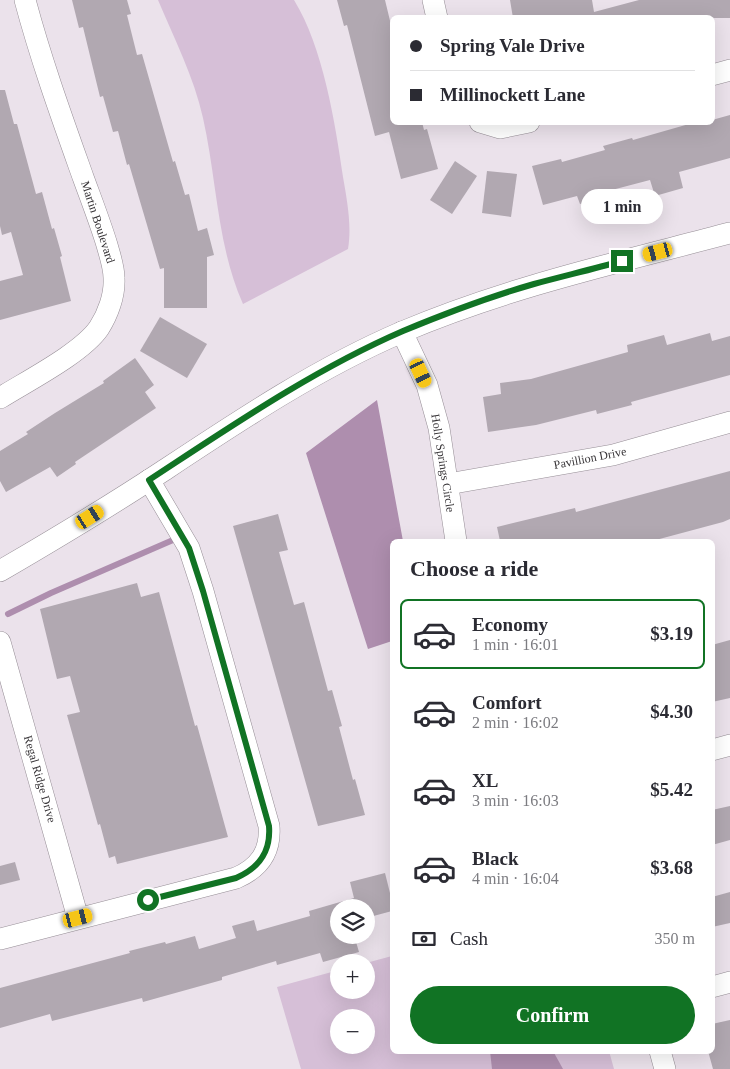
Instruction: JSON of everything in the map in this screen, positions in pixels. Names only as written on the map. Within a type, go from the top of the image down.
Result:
[{"type":"street","name":"Martin Boulevard","points":[[0,398],[72,353],[88,340],[104,320],[114,286],[112,262],[101,226],[52,90],[25,0]]},
{"type":"street","points":[[433,0],[436,15]]},
{"type":"street","points":[[715,74],[730,70]]},
{"type":"street","points":[[490,125],[500,128],[515,125]]},
{"type":"street","points":[[0,571],[46,545],[254,412],[332,366],[402,332],[532,284],[730,233]]},
{"type":"street","name":"Holly Springs Circle","points":[[402,332],[427,385],[439,428],[456,539]]},
{"type":"street","name":"Pavillion Drive","points":[[448,484],[613,455],[730,422]]},
{"type":"street","points":[[0,939],[236,878],[255,867],[263,858],[268,848],[269,826],[203,591],[189,548],[149,480]]},
{"type":"street","name":"Regal Ridge Drive","points":[[0,642],[78,918]]},
{"type":"street","points":[[715,749],[730,745]]},
{"type":"street","points":[[715,986],[730,982]]},
{"type":"street","points":[[661,1054],[665,1069]]},
{"type":"shaded area","points":[[158,0],[294,0],[313,40],[320,62],[332,109],[347,204],[349,222],[348,249],[243,304],[234,282],[228,259],[218,213],[208,141],[199,103],[183,58]]},
{"type":"shaded area","points":[[377,400],[403,539],[390,539],[390,642],[368,649],[306,453]]},
{"type":"shaded area","points":[[390,957],[390,1054],[610,1054],[614,1069],[301,1069],[277,987],[330,972],[330,999],[375,999],[375,961]]},
{"type":"shaded area","points":[[490,1054],[555,1054],[563,1069],[492,1069]]},
{"type":"building","points":[[72,0],[127,0],[131,14],[127,15],[137,55],[142,54],[173,162],[175,161],[185,195],[189,194],[198,231],[207,228],[214,255],[207,257],[207,308],[164,308],[164,268],[160,269],[118,131],[113,132],[103,96],[100,97],[83,27],[79,28]]},
{"type":"building","points":[[337,0],[385,0],[390,21],[390,125],[423,125],[424,130],[427,129],[438,169],[401,179],[389,132],[375,136],[347,25],[344,26]]},
{"type":"building","points":[[510,0],[592,0],[594,12],[639,0],[730,0],[730,18],[715,18],[715,15],[512,15]]},
{"type":"building","points":[[0,90],[5,90],[14,124],[17,124],[36,194],[42,192],[62,256],[60,257],[71,301],[0,320],[0,281],[23,275],[11,232],[2,235],[0,226]]},
{"type":"building","points":[[730,115],[730,158],[679,172],[683,188],[655,196],[650,180],[608,191],[610,196],[580,204],[577,196],[543,205],[532,166],[561,159],[562,162],[605,150],[603,146],[632,138],[633,140],[686,125],[715,125],[715,119]]},
{"type":"building","points":[[455,161],[477,176],[452,214],[430,200]]},
{"type":"building","points":[[487,171],[517,174],[511,217],[482,213]]},
{"type":"building","points":[[160,317],[207,344],[187,378],[140,351]]},
{"type":"building","points":[[710,333],[712,341],[730,336],[730,375],[631,402],[632,405],[597,414],[596,410],[536,425],[488,432],[483,397],[501,394],[500,383],[531,379],[628,352],[627,345],[664,335],[667,345]]},
{"type":"building","points":[[135,358],[154,385],[145,392],[156,408],[75,462],[76,464],[57,477],[50,467],[6,492],[0,481],[0,451],[28,434],[26,432],[55,413],[104,383],[103,381]]},
{"type":"building","points":[[730,471],[730,519],[723,522],[659,539],[500,539],[497,527],[575,508],[576,512]]},
{"type":"building","points":[[278,514],[288,550],[279,552],[294,605],[304,602],[328,691],[332,690],[342,726],[339,727],[353,780],[355,779],[365,815],[318,826],[233,526]]},
{"type":"building","points":[[137,583],[141,597],[159,592],[195,726],[197,725],[228,837],[117,864],[115,856],[109,858],[67,715],[80,712],[70,676],[57,679],[40,609]]},
{"type":"building","points":[[730,640],[730,698],[715,701],[715,644]]},
{"type":"building","points":[[730,806],[730,840],[715,844],[715,809]]},
{"type":"building","points":[[15,862],[20,880],[0,885],[0,866]]},
{"type":"building","points":[[385,873],[390,893],[390,912],[375,916],[375,899],[351,899],[354,898],[350,882]]},
{"type":"building","points":[[730,892],[730,923],[715,926],[715,896]]},
{"type":"building","points":[[330,905],[330,944],[357,944],[359,952],[330,954],[330,960],[323,962],[320,953],[277,965],[276,961],[222,977],[222,980],[143,1002],[142,998],[52,1021],[50,1014],[0,1028],[0,988],[130,953],[129,951],[195,936],[199,949],[236,938],[232,926],[254,920],[257,931],[310,916],[309,911]]},
{"type":"building","points":[[730,1020],[730,1069],[713,1069],[709,1054],[715,1054],[715,1023]]},
{"type":"waterway","points":[[8,614],[51,593],[173,540]]},
{"type":"route","points":[[148,900],[236,878],[246,873],[263,858],[268,848],[270,837],[269,826],[239,718],[189,548],[149,480],[246,416],[332,366],[402,332],[532,284],[622,261]]}]
